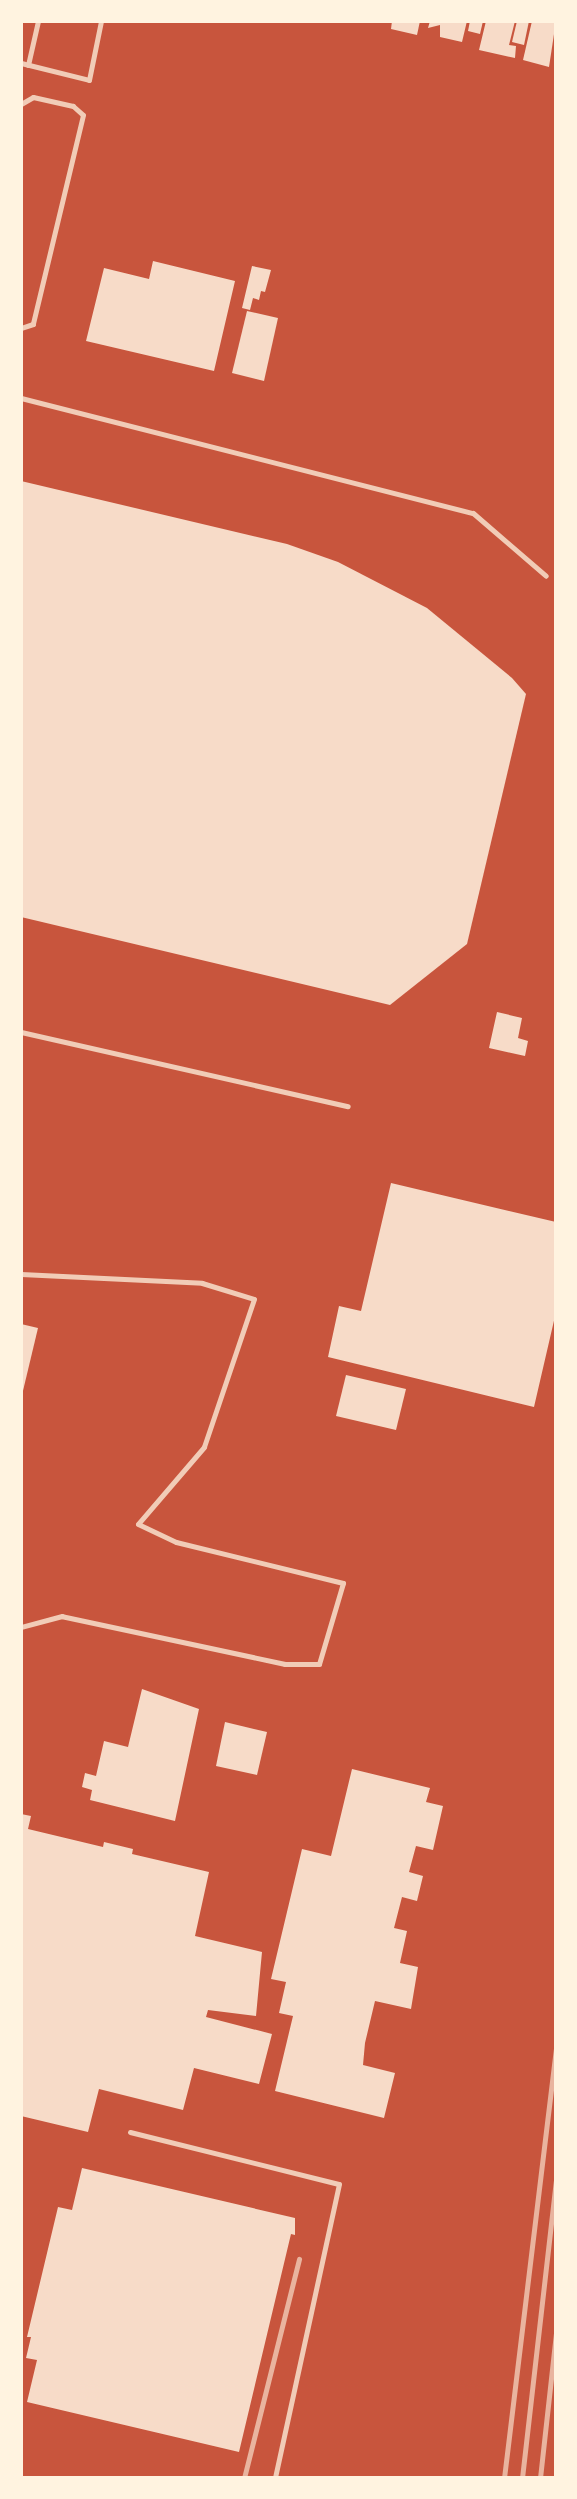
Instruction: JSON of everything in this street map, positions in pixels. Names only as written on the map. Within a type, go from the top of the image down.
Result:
[{"type":"lane","points":[[38,21],[24,64],[89,80],[102,21]]},
{"type":"lane","points":[[21,104],[33,97],[73,106],[83,115],[33,324],[21,328]]},
{"type":"lane","points":[[21,398],[473,513],[546,576]]},
{"type":"lane","points":[[21,1032],[348,1106]]},
{"type":"lane","points":[[21,1274],[202,1283],[254,1299],[204,1447],[138,1524],[176,1542],[344,1583],[319,1664],[285,1664],[62,1616],[21,1628]]},
{"type":"lane","points":[[130,2132],[339,2184],[275,2478]]},
{"type":"building","points":[[392,21],[420,21],[417,35],[391,29]]},
{"type":"building","points":[[430,21],[467,21],[462,42],[440,37],[440,25],[428,28]]},
{"type":"building","points":[[470,21],[483,21],[480,34],[468,31]]},
{"type":"building","points":[[486,21],[515,21],[509,45],[516,46],[515,58],[479,50]]},
{"type":"building","points":[[517,21],[529,21],[524,45],[512,42]]},
{"type":"building","points":[[532,21],[556,21],[549,67],[523,60]]},
{"type":"building","points":[[153,261],[235,281],[214,371],[86,341],[104,268],[149,279]]},
{"type":"building","points":[[252,266],[271,270],[265,292],[261,291],[259,300],[253,298],[250,310],[242,308]]},
{"type":"building","points":[[247,311],[278,318],[264,381],[232,373]]},
{"type":"building","points":[[21,481],[287,544],[338,562],[427,608],[512,678],[526,694],[467,944],[390,1005],[21,917]]},
{"type":"building","points":[[497,1012],[522,1018],[518,1038],[528,1041],[525,1056],[489,1048]]},
{"type":"building","points":[[391,1183],[556,1222],[556,1312],[534,1407],[328,1357],[339,1306],[361,1311]]},
{"type":"building","points":[[21,1324],[38,1328],[22,1395],[21,1395]]},
{"type":"building","points":[[346,1375],[406,1389],[396,1430],[336,1416]]},
{"type":"building","points":[[142,1689],[199,1709],[175,1821],[90,1800],[92,1790],[82,1787],[85,1773],[96,1776],[104,1741],[128,1747]]},
{"type":"building","points":[[225,1722],[267,1732],[257,1775],[216,1766]]},
{"type":"building","points":[[352,1769],[430,1788],[426,1802],[443,1806],[433,1850],[416,1846],[409,1872],[423,1876],[417,1901],[402,1897],[394,1928],[407,1931],[400,1963],[418,1967],[411,2009],[375,2001],[365,2043],[363,2065],[395,2073],[384,2118],[275,2091],[293,2016],[279,2013],[286,1982],[271,1979],[302,1849],[331,1856]]},
{"type":"building","points":[[21,1814],[31,1816],[28,1829],[103,1847],[104,1842],[133,1849],[132,1854],[209,1872],[195,1936],[262,1952],[256,2016],[208,2010],[206,2017],[272,2034],[259,2084],[194,2068],[183,2110],[99,2089],[88,2132],[21,2116]]},
{"type":"building","points":[[82,2168],[295,2218],[295,2235],[291,2234],[239,2452],[27,2402],[37,2360],[26,2358],[31,2337],[27,2337],[58,2207],[72,2210]]},
{"type":"railway","points":[[504,2478],[556,2049]]},
{"type":"railway","points":[[522,2478],[556,2181]]},
{"type":"railway","points":[[244,2478],[299,2259]]},
{"type":"railway","points":[[540,2478],[556,2333]]}]
